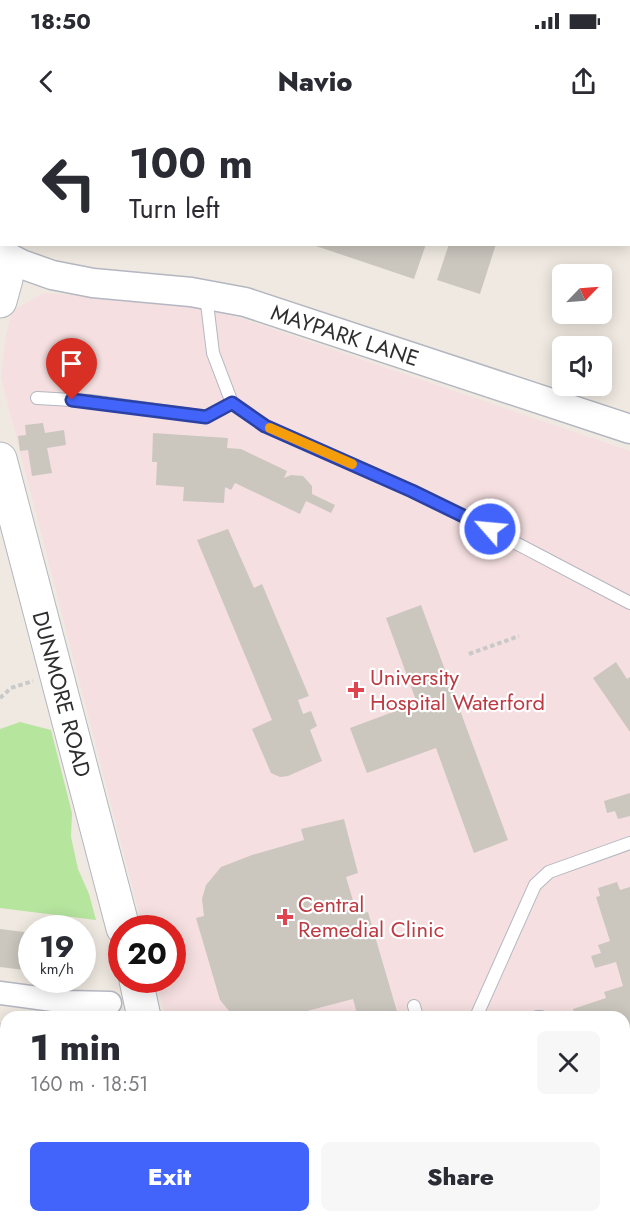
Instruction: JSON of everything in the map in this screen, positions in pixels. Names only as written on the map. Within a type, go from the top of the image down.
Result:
[{"type":"main road","points":[[0,258],[6,279],[1,300]]},
{"type":"main road","name":"DUNMORE ROAD","points":[[0,459],[120,915]]},
{"type":"main road","points":[[139,993],[144,1011]]},
{"type":"street","name":"MAYPARK LANE","points":[[0,253],[21,264],[52,275],[93,283],[206,294],[259,307],[630,429]]},
{"type":"street","points":[[1,300],[22,287],[52,275]]},
{"type":"street","points":[[0,993],[68,1002],[110,1003]]},
{"type":"lane","points":[[206,294],[213,352],[232,403],[265,426],[470,519],[630,603]]},
{"type":"lane","points":[[37,399],[90,401],[206,417],[232,403]]},
{"type":"lane","points":[[479,1011],[535,885],[549,872],[630,843]]},
{"type":"path","points":[[469,654],[519,636]]},
{"type":"path","points":[[0,698],[19,684],[57,675]]},
{"type":"shaded area","name":"University Hospital Waterford","points":[[44,293],[166,302],[237,317],[630,451],[630,1011],[164,1011],[160,993],[186,993],[186,915],[140,915],[1,377],[6,336],[12,311]]},
{"type":"green space","points":[[20,722],[51,730],[72,813],[71,837],[78,869],[89,894],[95,915],[56,915],[0,908],[0,729]]},
{"type":"building","points":[[316,246],[425,246],[414,279]]},
{"type":"building","points":[[448,246],[495,246],[480,294],[437,280]]},
{"type":"building","points":[[43,423],[45,433],[64,430],[66,445],[47,448],[52,473],[32,476],[28,450],[20,451],[18,436],[26,435],[25,425]]},
{"type":"building","points":[[153,433],[228,438],[227,448],[241,449],[287,471],[284,478],[291,475],[303,476],[312,486],[312,494],[335,505],[331,513],[306,501],[300,514],[235,483],[231,490],[225,487],[224,503],[183,501],[184,487],[156,485],[157,462],[152,462]]},
{"type":"building","points":[[228,529],[254,588],[262,584],[309,696],[298,700],[303,714],[311,711],[317,726],[310,730],[322,761],[288,776],[280,777],[271,773],[252,729],[272,720],[197,540]]},
{"type":"building","points":[[421,605],[508,840],[474,853],[436,748],[367,773],[350,728],[417,703],[386,618]]},
{"type":"building","points":[[616,662],[627,679],[630,677],[630,732],[593,678]]},
{"type":"building","points":[[630,793],[630,816],[618,819],[615,811],[607,813],[604,801]]},
{"type":"building","name":"Central Remedial Clinic","points":[[344,819],[358,873],[346,877],[357,914],[368,912],[397,1011],[356,1011],[353,999],[307,1011],[229,1011],[220,1000],[196,918],[204,916],[202,899],[206,885],[221,867],[252,855],[304,840],[301,829]]},
{"type":"building","points":[[617,882],[620,890],[630,887],[630,1011],[574,1011],[573,1009],[606,998],[604,992],[623,986],[616,962],[595,968],[591,956],[601,953],[598,945],[610,941],[596,897],[600,896],[598,888]]},
{"type":"building","points":[[0,929],[18,931],[18,969],[0,967]]},
{"type":"slow traffic","points":[[270,428],[352,464]]},
{"type":"place","name":"University Hospital Waterford","points":[[356,690]]},
{"type":"place","name":"Central Remedial Clinic","points":[[285,917]]},
{"type":"route","points":[[72,400],[206,417],[232,403],[265,426],[412,491],[490,529]]}]
